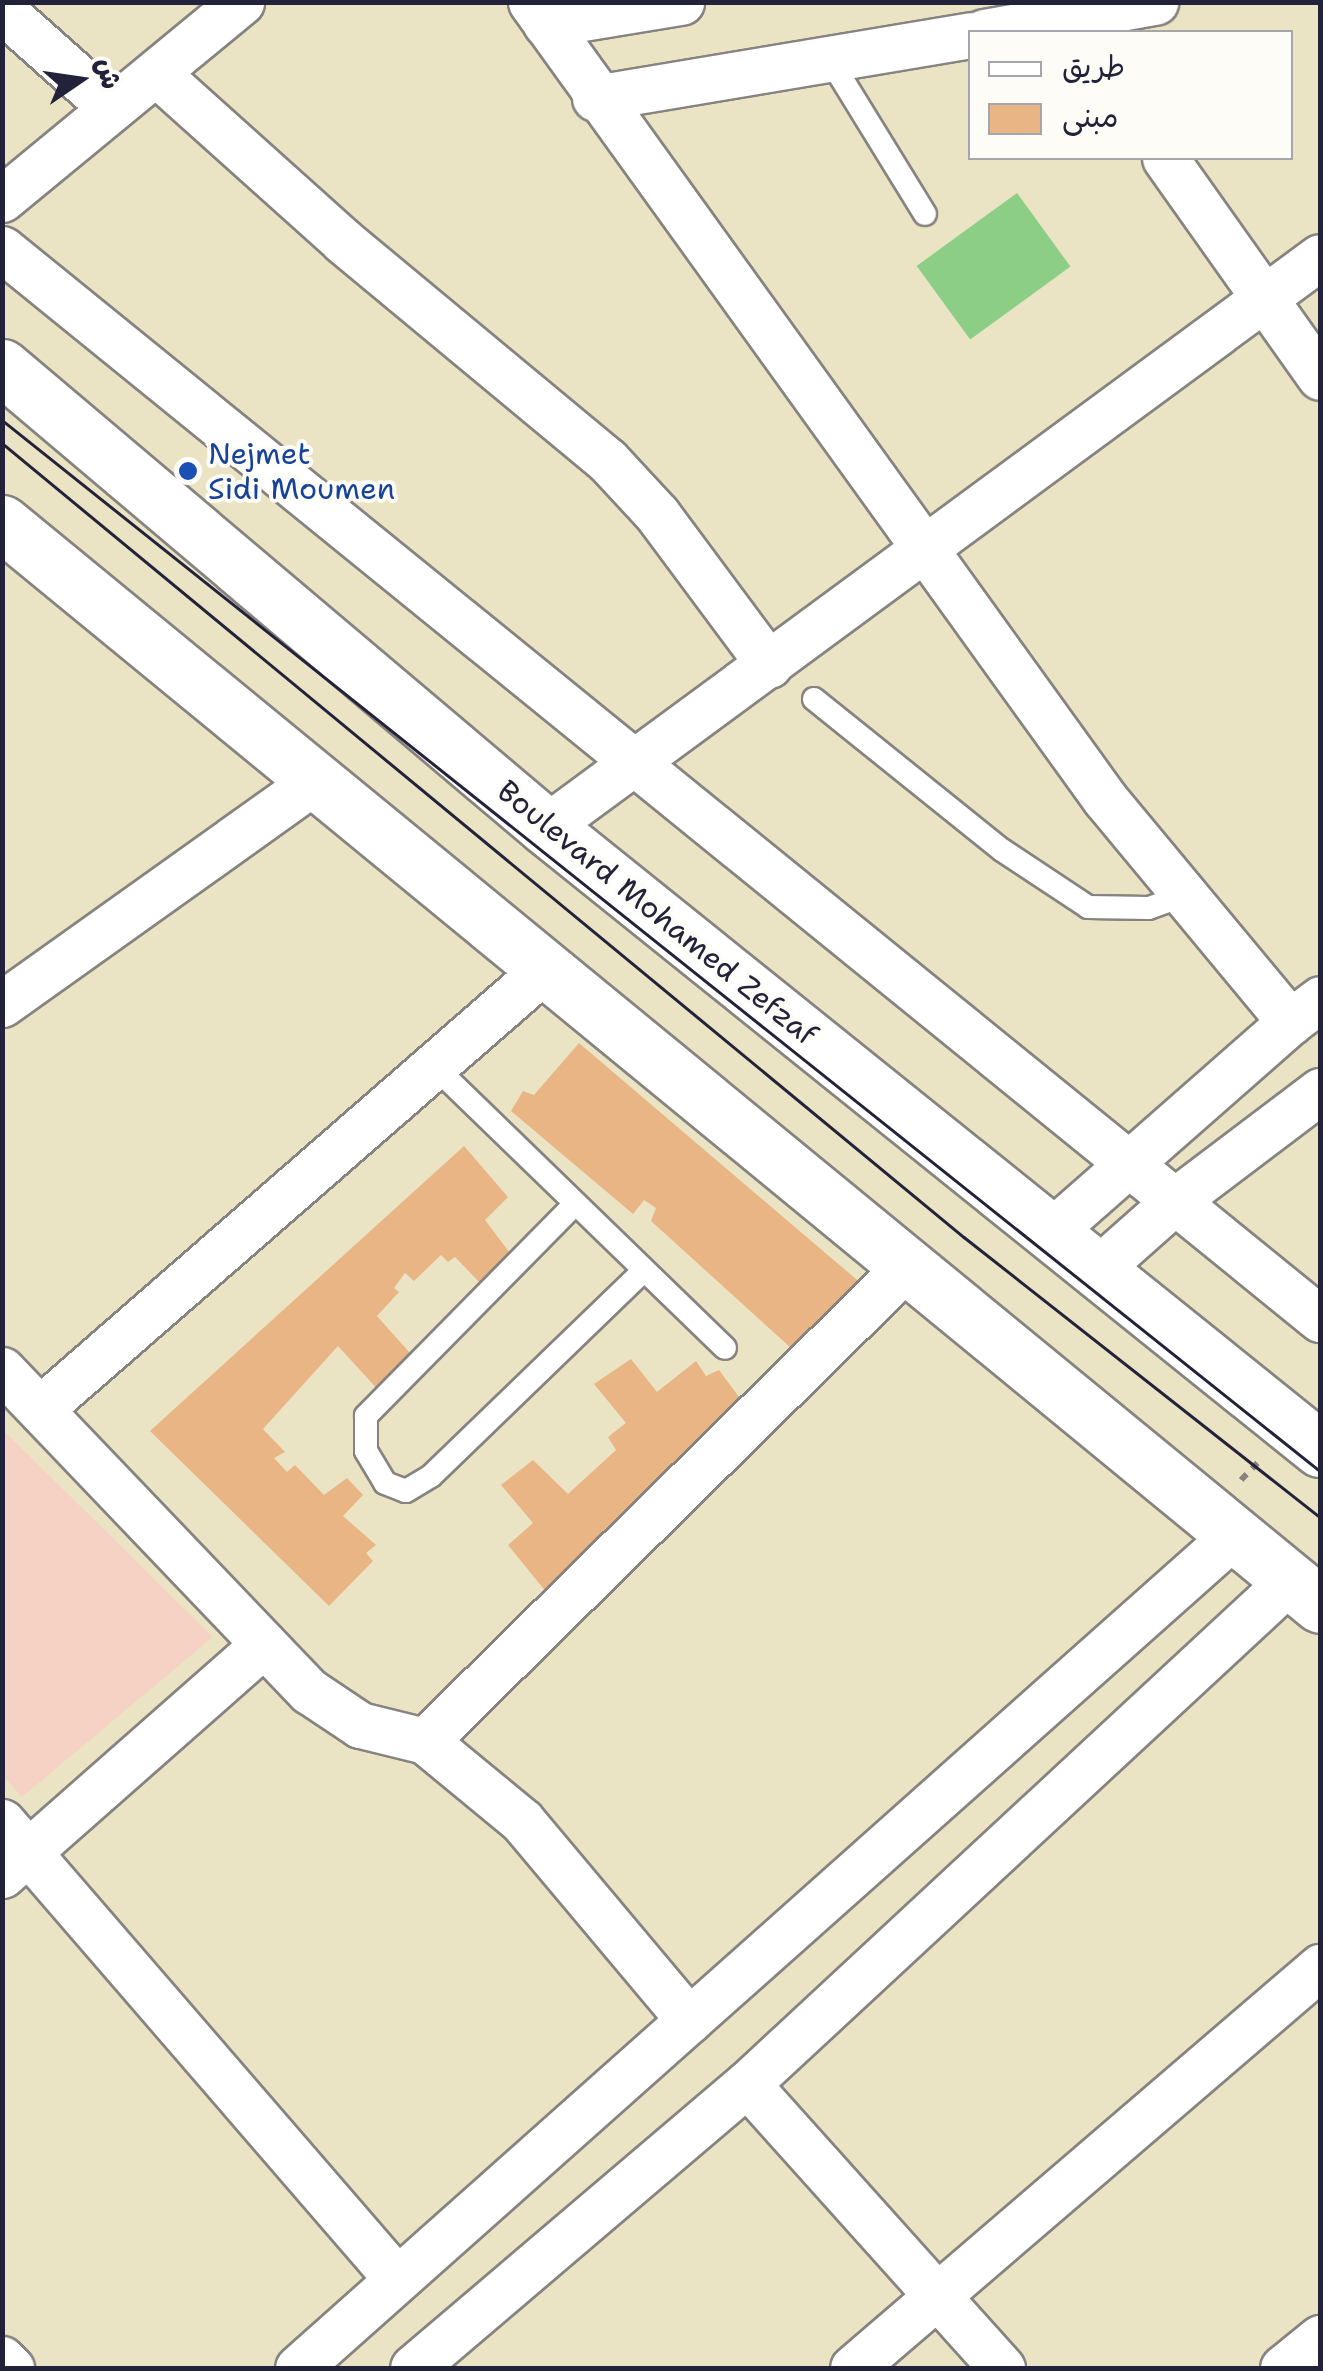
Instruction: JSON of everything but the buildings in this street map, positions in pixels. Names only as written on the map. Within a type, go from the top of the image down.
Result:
[{"type":"main road","name":"Boulevard Mohamed Zefzaf","points":[[2,367],[546,827],[1307,1439]]},
{"type":"main road","points":[[2,523],[1305,1592]]},
{"type":"street","points":[[2,198],[242,2]]},
{"type":"street","points":[[681,2],[539,13],[594,98],[1105,798],[1184,895],[1305,1010],[1051,1232]]},
{"type":"street","points":[[996,30],[1155,2]]},
{"type":"street","points":[[2,10],[112,108]]},
{"type":"street","points":[[594,98],[968,35]]},
{"type":"street","points":[[156,73],[343,241],[607,460],[658,514],[770,665]]},
{"type":"street","points":[[1167,160],[1320,377]]},
{"type":"street","points":[[2,248],[634,763],[1132,1161],[1320,1319]]},
{"type":"street","points":[[546,827],[926,552],[1320,257]]},
{"type":"street","points":[[2,1004],[314,781]]},
{"type":"street","points":[[40,1409],[546,968]]},
{"type":"street","points":[[1096,1271],[1176,1200],[1320,1091]]},
{"type":"street","points":[[425,1741],[907,1266]]},
{"type":"street","points":[[2,1370],[309,1691],[360,1725],[425,1741],[522,1821],[689,2020]]},
{"type":"street","points":[[298,2368],[689,2020],[1221,1524]]},
{"type":"street","points":[[412,2368],[747,2084],[1305,1592]]},
{"type":"street","points":[[264,1644],[11,1850],[396,2278]]},
{"type":"street","points":[[853,2368],[1320,1967]]},
{"type":"street","points":[[747,2084],[1002,2368]]},
{"type":"street","points":[[1283,2368],[1320,2338]]},
{"type":"street","points":[[2,2359],[11,2368]]},
{"type":"lane","points":[[828,58],[925,214]]},
{"type":"lane","points":[[814,699],[1002,850],[1088,907],[1149,908],[1184,895]]},
{"type":"lane","points":[[434,1066],[640,1273],[725,1348]]},
{"type":"lane","points":[[574,1206],[366,1416],[366,1451],[384,1483],[406,1491],[431,1476],[640,1273]]},
{"type":"path","points":[[1221,1524],[1307,1439]]},
{"type":"shaded area","points":[[3,1430],[213,1637],[22,1797],[3,1776]]},
{"type":"green space","points":[[1017,193],[1070,267],[970,340],[917,266]]},
{"type":"tram line","points":[[2,420],[1320,1471]]},
{"type":"tram line","points":[[2,443],[964,1237],[1320,1517]]},
{"type":"place","name":"Nejmet Sidi Moumen","points":[[188,471]]}]
